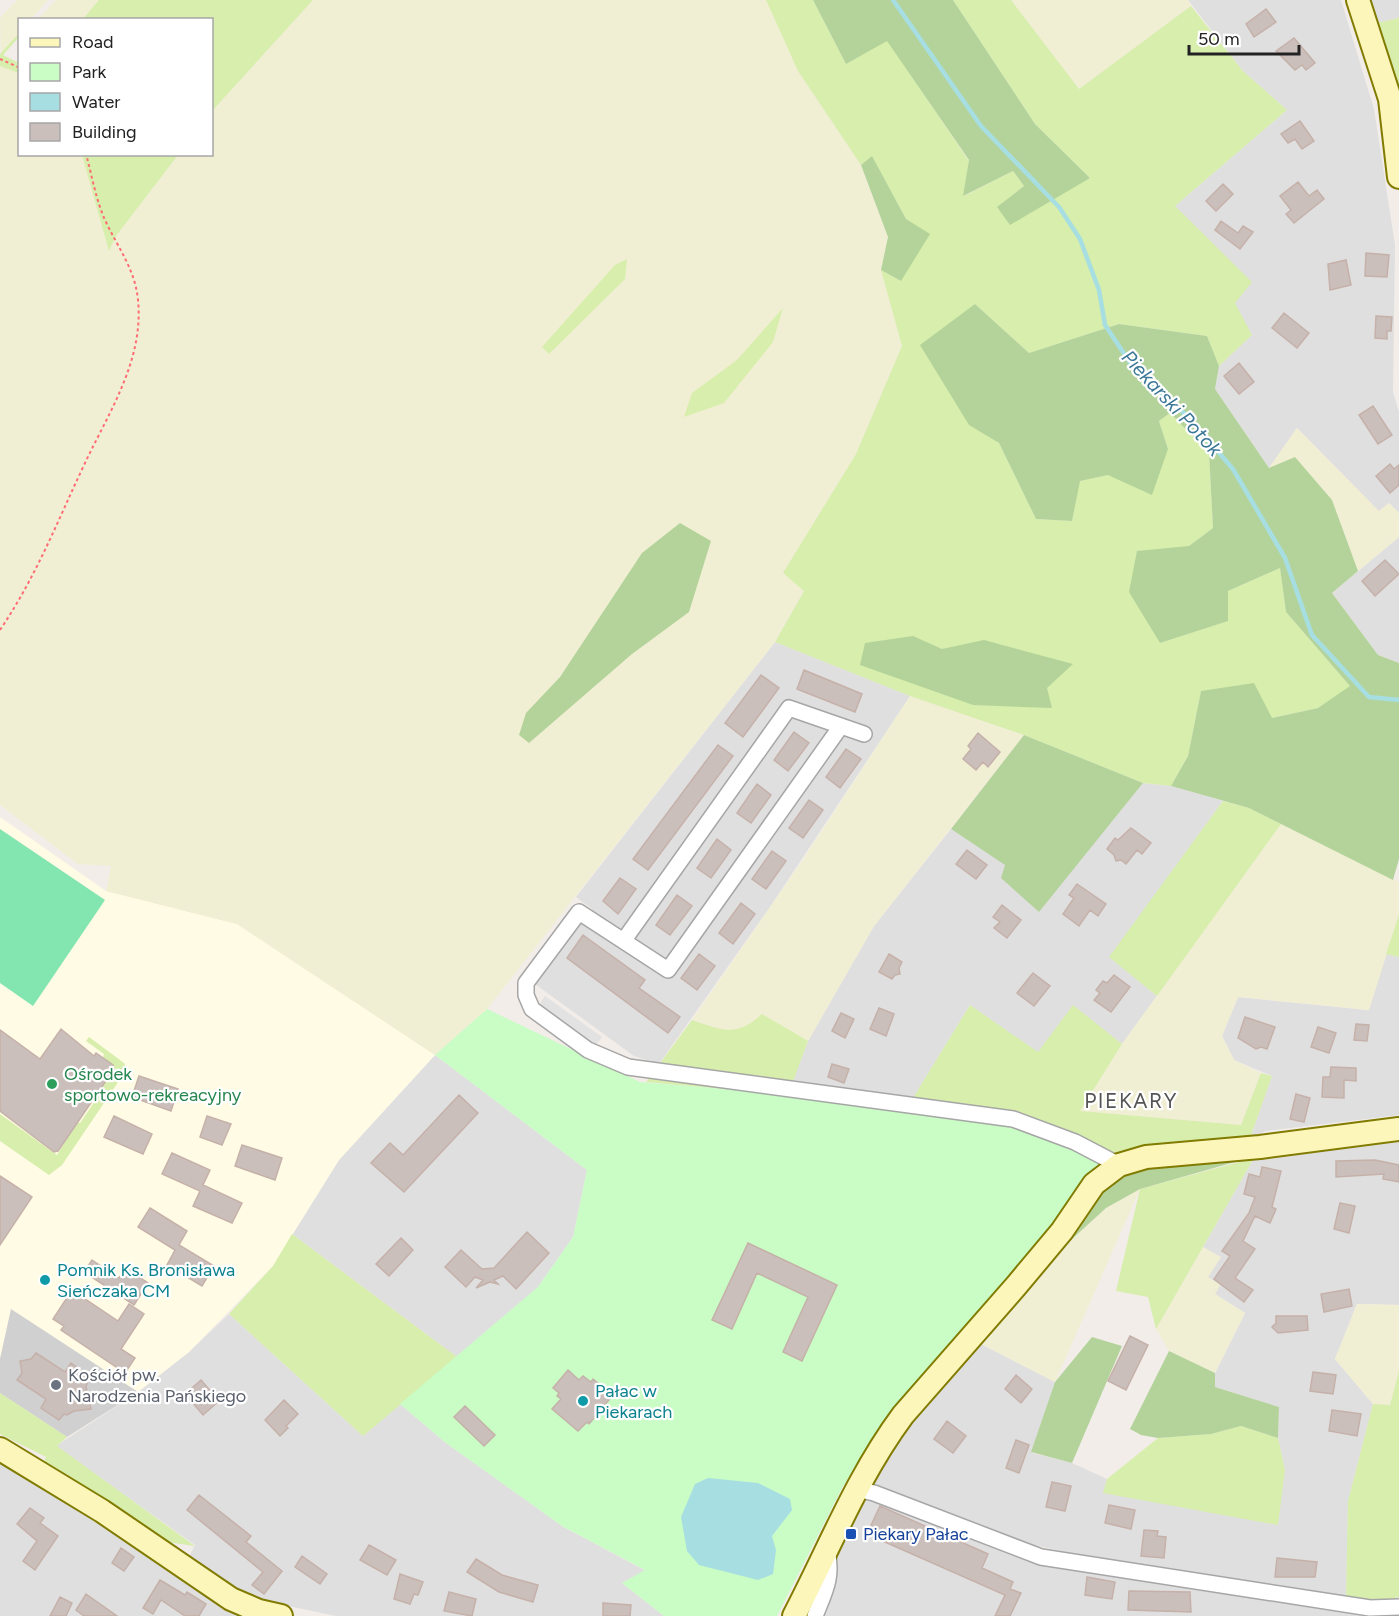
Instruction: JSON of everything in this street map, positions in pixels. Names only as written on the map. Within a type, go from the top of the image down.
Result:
[{"type":"street","points":[[1358,0],[1390,99],[1399,177]]},
{"type":"street","points":[[624,940],[789,708],[864,734]]},
{"type":"street","points":[[841,726],[668,970],[579,912],[526,983],[526,995],[532,1009],[588,1050],[628,1067],[1013,1119],[1075,1142],[1119,1166]]},
{"type":"street","points":[[794,1616],[869,1464],[903,1415],[1032,1268],[1094,1185],[1119,1166],[1146,1157],[1268,1146],[1399,1129]]},
{"type":"street","points":[[0,1449],[102,1511],[231,1599],[259,1611],[280,1616]]},
{"type":"street","points":[[856,1489],[874,1492],[1041,1557],[1370,1608],[1399,1607]]},
{"type":"street","points":[[815,1616],[828,1586],[831,1569],[827,1550]]},
{"type":"path","points":[[0,59],[18,67]]},
{"type":"path","points":[[0,630],[40,566],[85,463],[126,381],[133,352],[138,303],[134,274],[105,220],[87,156]]},
{"type":"shaded area","points":[[17,0],[48,0],[32,18],[18,18],[18,34],[1,54],[0,18]]},
{"type":"shaded area","points":[[56,0],[99,0],[84,18],[39,18]]},
{"type":"shaded area","points":[[313,0],[766,0],[798,71],[861,165],[888,237],[881,270],[902,346],[856,454],[783,573],[804,590],[775,642],[487,1009],[435,1055],[237,924],[106,891],[111,866],[78,864],[0,805],[0,66],[18,73],[18,156],[82,156],[109,250],[116,236],[177,156],[213,156],[213,110]]},
{"type":"shaded area","points":[[1011,0],[1188,0],[1191,6],[1079,89]]},
{"type":"shaded area","points":[[1188,0],[1341,0],[1374,109],[1395,245],[1393,392],[1399,412],[1399,513],[1389,503],[1379,512],[1297,428],[1269,468],[1215,389],[1219,366],[1252,335],[1175,206],[1287,110],[1243,71]]},
{"type":"shaded area","points":[[1370,0],[1399,0],[1399,18],[1377,23]]},
{"type":"shaded area","points":[[1297,428],[1379,511],[1389,503],[1399,513],[1399,537],[1358,571],[1332,500],[1269,468]]},
{"type":"shaded area","points":[[1399,537],[1399,663],[1378,655],[1332,593]]},
{"type":"shaded area","points":[[775,642],[910,696],[770,907],[659,1064],[634,1056],[535,984],[592,909],[576,897]]},
{"type":"shaded area","points":[[910,696],[1024,735],[874,926],[808,1041],[762,1015],[748,1027],[726,1031],[692,1020],[802,861]]},
{"type":"shaded area","points":[[1143,783],[1171,786],[1223,801],[1110,957],[1157,996],[1122,1044],[1073,1006],[1038,1053],[970,1005],[913,1098],[792,1083],[808,1041],[874,926],[951,829],[1006,865],[1039,911]]},
{"type":"shaded area","points":[[0,817],[106,891],[237,924],[435,1055],[339,1160],[273,1266],[189,1352],[138,1392],[11,1310],[0,1359]]},
{"type":"shaded area","points":[[1281,824],[1399,882],[1399,915],[1369,1010],[1238,997],[1222,1036],[1234,1060],[1261,1073],[1241,1125],[1079,1111],[1122,1044]]},
{"type":"shaded area","points":[[1386,954],[1399,957],[1399,1115],[1266,1131],[1250,1138],[1272,1076],[1234,1060],[1222,1036],[1238,997],[1368,1010]]},
{"type":"shaded area","points":[[545,996],[602,1037],[595,1046],[539,1005]]},
{"type":"shaded area","points":[[435,1055],[587,1170],[573,1237],[538,1287],[457,1357],[292,1234],[339,1160]]},
{"type":"shaded area","points":[[1399,1136],[1399,1305],[1357,1304],[1335,1359],[1373,1404],[1348,1501],[1346,1598],[1085,1557],[1027,1543],[867,1482],[902,1428],[981,1344],[1055,1382],[1032,1453],[1072,1463],[1107,1479],[1103,1493],[1285,1470],[1278,1438],[1279,1407],[1215,1387],[1215,1373],[1245,1313],[1215,1294],[1208,1277],[1220,1257],[1203,1247],[1254,1158]]},
{"type":"shaded area","points":[[1140,1189],[1055,1382],[981,1344],[1059,1251],[1106,1208]]},
{"type":"shaded area","points":[[1203,1247],[1221,1257],[1208,1277],[1220,1285],[1215,1294],[1245,1313],[1215,1373],[1169,1351],[1156,1329]]},
{"type":"shaded area","points":[[1357,1304],[1399,1305],[1399,1371],[1390,1405],[1373,1404],[1335,1359]]},
{"type":"shaded area","points":[[11,1309],[138,1392],[67,1437],[0,1393],[0,1359]]},
{"type":"shaded area","points":[[229,1314],[363,1436],[400,1404],[446,1443],[562,1526],[646,1571],[622,1583],[664,1616],[336,1616],[251,1598],[187,1561],[195,1545],[56,1446],[138,1392],[189,1352]]},
{"type":"shaded area","points":[[0,1457],[246,1616],[0,1616]]},
{"type":"shaded area","points":[[860,1495],[1018,1555],[1386,1613],[1386,1616],[819,1616],[833,1554]]},
{"type":"green space","points":[[99,0],[313,0],[213,110],[213,18],[84,18]]},
{"type":"green space","points":[[766,0],[813,0],[846,64],[887,40],[969,161],[964,196],[1013,171],[1024,186],[998,207],[1090,178],[1035,124],[953,0],[1011,0],[1079,89],[1191,6],[1243,71],[1287,110],[1175,206],[1252,282],[1235,303],[1252,335],[1219,366],[1207,336],[1119,324],[1029,353],[975,304],[969,424],[999,443],[1036,519],[1072,521],[1079,481],[1108,475],[1168,449],[1159,421],[1170,413],[1209,453],[1213,528],[1189,546],[1160,643],[1227,621],[1228,591],[1280,568],[1286,612],[1351,687],[1318,708],[1272,718],[1201,691],[1188,756],[1171,786],[1143,783],[1024,735],[910,696],[775,642],[804,591],[783,573],[856,454],[902,346],[881,270],[901,281],[906,219],[872,157],[861,165],[798,71]]},
{"type":"green space","points":[[813,0],[953,0],[1035,124],[1090,178],[1010,225],[997,207],[1024,186],[1013,171],[963,196],[969,160],[887,41],[846,64]]},
{"type":"green space","points":[[1399,18],[1399,95],[1377,23]]},
{"type":"green space","points":[[18,34],[18,38],[3,55],[18,62],[18,73],[0,66],[0,54]]},
{"type":"green space","points":[[82,156],[177,156],[116,236],[109,251]]},
{"type":"green space","points":[[872,156],[906,219],[930,234],[901,281],[881,270],[888,237],[861,165]]},
{"type":"green space","points":[[627,259],[625,279],[549,354],[542,347],[615,265]]},
{"type":"green space","points":[[975,304],[1029,353],[1119,324],[1207,336],[1219,366],[1215,389],[1269,468],[1295,457],[1332,500],[1358,571],[1332,593],[1378,655],[1399,663],[1399,859],[1393,880],[1249,808],[1171,786],[1188,756],[1201,691],[1254,683],[1272,718],[1318,708],[1350,686],[1286,612],[1280,568],[1228,591],[1228,621],[1160,643],[1129,592],[1137,551],[1189,546],[1213,528],[1209,453],[1170,413],[1159,421],[1168,449],[1152,495],[1108,475],[1080,481],[1072,521],[1036,519],[999,443],[969,425],[920,345]]},
{"type":"green space","points":[[783,308],[773,342],[724,403],[684,417],[692,393],[737,360]]},
{"type":"green space","points":[[680,523],[711,541],[689,612],[632,654],[529,743],[519,735],[526,713],[560,677],[642,553]]},
{"type":"green space","points":[[913,636],[942,649],[984,640],[1073,664],[1047,688],[1052,708],[973,705],[860,665],[865,643]]},
{"type":"green space","points":[[1024,735],[1143,783],[1039,912],[1001,878],[1005,865],[951,829]]},
{"type":"green space","points":[[1223,801],[1249,808],[1281,824],[1157,996],[1109,957]]},
{"type":"green space","points":[[0,829],[105,900],[33,1006],[0,983]]},
{"type":"green space","points":[[1399,915],[1399,957],[1386,954]]},
{"type":"green space","points":[[970,1005],[1038,1052],[1073,1005],[1122,1044],[1080,1111],[1241,1125],[1261,1073],[1272,1076],[1250,1138],[1118,1156],[1017,1111],[913,1098]]},
{"type":"green space","points":[[487,1009],[640,1082],[797,1095],[1011,1124],[1107,1165],[882,1425],[842,1488],[777,1616],[664,1616],[622,1583],[645,1570],[562,1526],[446,1443],[400,1404],[538,1287],[573,1237],[587,1170],[435,1055]]},
{"type":"green space","points":[[762,1014],[808,1041],[788,1095],[646,1082],[692,1020],[728,1030],[753,1022]]},
{"type":"green space","points":[[89,1037],[124,1063],[127,1069],[62,1165],[49,1175],[0,1141],[0,1114],[57,1155],[77,1122],[80,1123],[97,1098],[95,1096],[116,1070],[103,1057],[104,1054],[86,1041]]},
{"type":"green space","points":[[1235,1156],[1235,1162],[1140,1189],[1106,1208],[1059,1251],[1085,1209],[1109,1184],[1124,1176],[1160,1165]]},
{"type":"green space","points":[[1254,1158],[1156,1329],[1148,1297],[1116,1291],[1140,1189]]},
{"type":"green space","points":[[292,1234],[457,1357],[363,1436],[229,1314],[273,1266]]},
{"type":"green space","points":[[1092,1337],[1122,1346],[1072,1463],[1031,1452],[1055,1382]]},
{"type":"green space","points":[[1169,1351],[1215,1373],[1215,1387],[1279,1407],[1278,1438],[1241,1426],[1211,1434],[1158,1438],[1141,1435],[1130,1429]]},
{"type":"green space","points":[[1399,1371],[1399,1597],[1370,1604],[1346,1598],[1348,1501],[1373,1404],[1390,1405]]},
{"type":"green space","points":[[0,1393],[67,1437],[57,1446],[195,1546],[160,1541],[44,1462],[46,1457],[0,1434]]},
{"type":"green space","points":[[1241,1426],[1278,1438],[1285,1470],[1278,1525],[1103,1493],[1107,1479],[1158,1438],[1211,1434]]},
{"type":"water","points":[[708,1478],[758,1483],[790,1499],[792,1510],[772,1536],[776,1550],[773,1574],[758,1580],[699,1565],[687,1551],[681,1517],[695,1484]]},
{"type":"building","points":[[1266,9],[1276,22],[1254,37],[1246,24]]},
{"type":"building","points":[[1294,38],[1315,63],[1306,70],[1302,65],[1295,70],[1276,51]]},
{"type":"building","points":[[1300,121],[1314,141],[1302,149],[1295,139],[1288,143],[1281,134]]},
{"type":"building","points":[[1298,182],[1309,196],[1317,190],[1324,199],[1294,223],[1286,214],[1291,210],[1280,196]]},
{"type":"building","points":[[1223,184],[1233,194],[1216,211],[1206,201]]},
{"type":"building","points":[[1221,221],[1238,233],[1243,226],[1253,232],[1240,249],[1215,230]]},
{"type":"building","points":[[1366,253],[1389,255],[1387,277],[1365,276]]},
{"type":"building","points":[[1346,260],[1351,285],[1330,290],[1328,264]]},
{"type":"building","points":[[1284,313],[1309,333],[1297,348],[1272,328]]},
{"type":"building","points":[[1376,316],[1392,317],[1391,331],[1387,331],[1387,339],[1375,338]]},
{"type":"building","points":[[1239,363],[1254,382],[1239,394],[1224,376]]},
{"type":"building","points":[[1373,406],[1392,435],[1378,444],[1359,415]]},
{"type":"building","points":[[1390,464],[1394,469],[1399,465],[1399,485],[1390,493],[1376,476]]},
{"type":"building","points":[[1385,560],[1399,574],[1375,596],[1362,581]]},
{"type":"building","points":[[804,670],[862,694],[855,712],[797,689]]},
{"type":"building","points":[[761,675],[779,688],[743,737],[725,723]]},
{"type":"building","points":[[794,732],[809,743],[788,771],[774,760]]},
{"type":"building","points":[[978,733],[1000,752],[988,767],[983,762],[976,770],[963,759],[971,749],[968,746]]},
{"type":"building","points":[[718,745],[733,756],[648,870],[633,859]]},
{"type":"building","points":[[846,749],[861,759],[840,788],[826,777]]},
{"type":"building","points":[[757,784],[771,795],[751,823],[737,813]]},
{"type":"building","points":[[809,800],[823,810],[803,838],[789,828]]},
{"type":"building","points":[[1131,828],[1151,843],[1142,854],[1137,850],[1126,864],[1121,860],[1116,861],[1114,855],[1107,849],[1115,838],[1118,840]]},
{"type":"building","points":[[717,839],[731,850],[711,878],[697,868]]},
{"type":"building","points":[[967,850],[987,865],[976,879],[956,864]]},
{"type":"building","points":[[772,851],[786,861],[766,889],[752,879]]},
{"type":"building","points":[[620,878],[636,889],[618,914],[603,901]]},
{"type":"building","points":[[1077,884],[1106,904],[1098,916],[1090,910],[1079,926],[1063,914],[1074,898],[1069,895]]},
{"type":"building","points":[[677,895],[692,906],[670,935],[656,925]]},
{"type":"building","points":[[741,903],[755,914],[733,944],[719,933]]},
{"type":"building","points":[[1002,905],[1021,920],[1007,938],[994,928],[1000,922],[993,917]]},
{"type":"building","points":[[583,935],[645,980],[639,988],[680,1017],[668,1033],[567,958]]},
{"type":"building","points":[[699,954],[715,966],[697,990],[681,978]]},
{"type":"building","points":[[889,954],[902,962],[899,968],[900,974],[895,975],[892,979],[879,972]]},
{"type":"building","points":[[1033,973],[1050,986],[1034,1006],[1017,993]]},
{"type":"building","points":[[1114,975],[1130,987],[1111,1012],[1094,1000],[1100,993],[1096,990],[1103,981],[1107,983]]},
{"type":"building","points":[[879,1008],[894,1014],[886,1036],[870,1029]]},
{"type":"building","points":[[841,1013],[854,1019],[845,1038],[832,1031]]},
{"type":"building","points":[[1245,1017],[1275,1027],[1267,1049],[1261,1047],[1256,1049],[1238,1038]]},
{"type":"building","points":[[1356,1024],[1369,1025],[1367,1041],[1354,1040]]},
{"type":"building","points":[[1318,1027],[1336,1033],[1329,1053],[1311,1047]]},
{"type":"building","name":"Ośrodek sportowo-rekreacyjny","points":[[61,1029],[94,1056],[96,1053],[113,1065],[114,1069],[58,1151],[54,1152],[0,1111],[0,1030],[40,1059]]},
{"type":"building","points":[[832,1064],[849,1069],[844,1083],[828,1077]]},
{"type":"building","points":[[1331,1067],[1356,1068],[1356,1081],[1344,1080],[1344,1098],[1322,1097],[1323,1077],[1330,1077]]},
{"type":"building","points":[[139,1076],[178,1089],[171,1111],[132,1097]]},
{"type":"building","points":[[1296,1094],[1310,1098],[1304,1122],[1290,1119]]},
{"type":"building","points":[[459,1095],[478,1113],[404,1192],[371,1163],[390,1143],[403,1155]]},
{"type":"building","points":[[114,1116],[152,1134],[143,1154],[104,1137]]},
{"type":"building","points":[[207,1116],[231,1124],[222,1145],[200,1137]]},
{"type":"building","points":[[242,1145],[282,1158],[275,1180],[235,1166]]},
{"type":"building","points":[[172,1153],[210,1170],[203,1185],[242,1203],[232,1223],[193,1206],[200,1191],[162,1174]]},
{"type":"building","points":[[1375,1160],[1399,1165],[1399,1182],[1383,1179],[1384,1174],[1336,1177],[1336,1161]]},
{"type":"building","points":[[1262,1167],[1281,1171],[1272,1207],[1276,1209],[1270,1223],[1255,1216],[1243,1241],[1255,1249],[1235,1278],[1253,1290],[1244,1302],[1214,1279],[1230,1256],[1222,1251],[1249,1213],[1255,1197],[1244,1194],[1249,1174],[1260,1177]]},
{"type":"building","points":[[0,1176],[32,1197],[0,1245]]},
{"type":"building","points":[[1340,1203],[1355,1206],[1349,1233],[1334,1229]]},
{"type":"building","points":[[150,1208],[187,1231],[179,1245],[214,1266],[202,1286],[167,1265],[175,1250],[138,1227]]},
{"type":"building","points":[[527,1232],[549,1253],[516,1289],[503,1276],[494,1280],[498,1284],[490,1282],[476,1288],[483,1280],[475,1277],[466,1287],[445,1267],[461,1250],[482,1269],[494,1268]]},
{"type":"building","points":[[401,1238],[413,1250],[389,1276],[376,1264]]},
{"type":"building","points":[[748,1243],[837,1285],[802,1361],[783,1352],[808,1297],[757,1273],[732,1329],[712,1320]]},
{"type":"building","points":[[92,1260],[119,1278],[126,1268],[148,1283],[134,1305],[84,1272]]},
{"type":"building","points":[[1349,1289],[1352,1306],[1324,1312],[1321,1294]]},
{"type":"building","points":[[72,1290],[118,1321],[129,1304],[144,1314],[121,1349],[135,1358],[125,1373],[61,1330],[64,1326],[53,1319]]},
{"type":"building","points":[[1276,1316],[1307,1316],[1308,1330],[1278,1333],[1272,1327],[1276,1323]]},
{"type":"building","points":[[1130,1336],[1148,1345],[1126,1390],[1108,1381]]},
{"type":"building","name":"Kościół pw. Narodzenia Pańskiego","points":[[36,1353],[65,1372],[71,1363],[89,1376],[86,1387],[91,1409],[64,1414],[59,1420],[41,1408],[46,1399],[17,1380],[22,1373],[20,1361],[31,1359]]},
{"type":"building","name":"Pałac w Piekarach","points":[[568,1370],[579,1380],[583,1376],[591,1382],[593,1379],[613,1395],[589,1424],[587,1422],[578,1431],[552,1409],[561,1399],[557,1396],[559,1393],[553,1388]]},
{"type":"building","points":[[1313,1372],[1336,1375],[1333,1394],[1310,1391]]},
{"type":"building","points":[[1016,1375],[1032,1389],[1021,1403],[1005,1389]]},
{"type":"building","points":[[201,1380],[219,1401],[203,1415],[185,1394]]},
{"type":"building","points":[[284,1400],[298,1414],[280,1436],[265,1420]]},
{"type":"building","points":[[465,1406],[495,1435],[484,1446],[454,1417]]},
{"type":"building","points":[[1332,1410],[1361,1414],[1357,1436],[1329,1431]]},
{"type":"building","points":[[947,1421],[966,1436],[953,1453],[934,1439]]},
{"type":"building","points":[[1016,1440],[1029,1445],[1019,1473],[1006,1468]]},
{"type":"building","points":[[1052,1482],[1071,1486],[1065,1511],[1046,1507]]},
{"type":"building","points":[[199,1495],[251,1536],[246,1542],[282,1571],[264,1594],[252,1585],[263,1572],[187,1510]]},
{"type":"building","points":[[1109,1505],[1135,1510],[1131,1529],[1105,1523]]},
{"type":"building","points":[[880,1506],[988,1554],[982,1568],[1013,1582],[1010,1589],[1021,1593],[1010,1616],[995,1616],[1005,1595],[867,1534]]},
{"type":"building","points":[[30,1508],[44,1518],[40,1523],[58,1536],[35,1570],[23,1561],[37,1541],[17,1524]]},
{"type":"building","points":[[1144,1530],[1158,1531],[1157,1536],[1166,1537],[1164,1558],[1141,1556]]},
{"type":"building","points":[[369,1545],[396,1560],[387,1575],[360,1560]]},
{"type":"building","points":[[121,1548],[134,1557],[124,1571],[112,1563]]},
{"type":"building","points":[[302,1556],[327,1574],[320,1584],[295,1567]]},
{"type":"building","points":[[1277,1558],[1317,1562],[1315,1577],[1275,1577]]},
{"type":"building","points":[[476,1559],[502,1575],[538,1585],[533,1602],[499,1592],[467,1572]]},
{"type":"building","points":[[400,1574],[423,1582],[418,1595],[414,1594],[410,1604],[394,1599]]},
{"type":"building","points":[[1087,1577],[1115,1582],[1112,1599],[1085,1595]]},
{"type":"building","points":[[160,1580],[185,1595],[187,1592],[206,1604],[199,1616],[185,1616],[161,1600],[153,1614],[143,1608]]},
{"type":"building","points":[[1129,1591],[1190,1592],[1191,1612],[1128,1610]]},
{"type":"building","points":[[449,1592],[476,1599],[472,1616],[444,1611]]},
{"type":"building","points":[[86,1594],[117,1616],[84,1616],[76,1610]]},
{"type":"building","points":[[60,1597],[72,1603],[66,1616],[50,1616]]},
{"type":"building","points":[[603,1603],[631,1605],[630,1616],[603,1616]]},
{"type":"waterway","name":"Piekarski Potok","points":[[893,0],[981,126],[1059,207],[1080,239],[1099,290],[1105,325],[1131,364],[1189,418],[1233,469],[1285,558],[1312,635],[1369,697],[1399,700]]},
{"type":"place","name":"Ośrodek sportowo-rekreacyjny","points":[[52,1084]]},
{"type":"place","name":"Pomnik Ks. Bronisława Sieńczaka CM","points":[[45,1280]]},
{"type":"place","name":"Kościół pw. Narodzenia Pańskiego","points":[[56,1385]]},
{"type":"place","name":"Pałac w Piekarach","points":[[583,1401]]},
{"type":"place","name":"Piekary Pałac","points":[[851,1534]]},
{"type":"district","name":"PIEKARY","points":[[1131,1100]]}]
